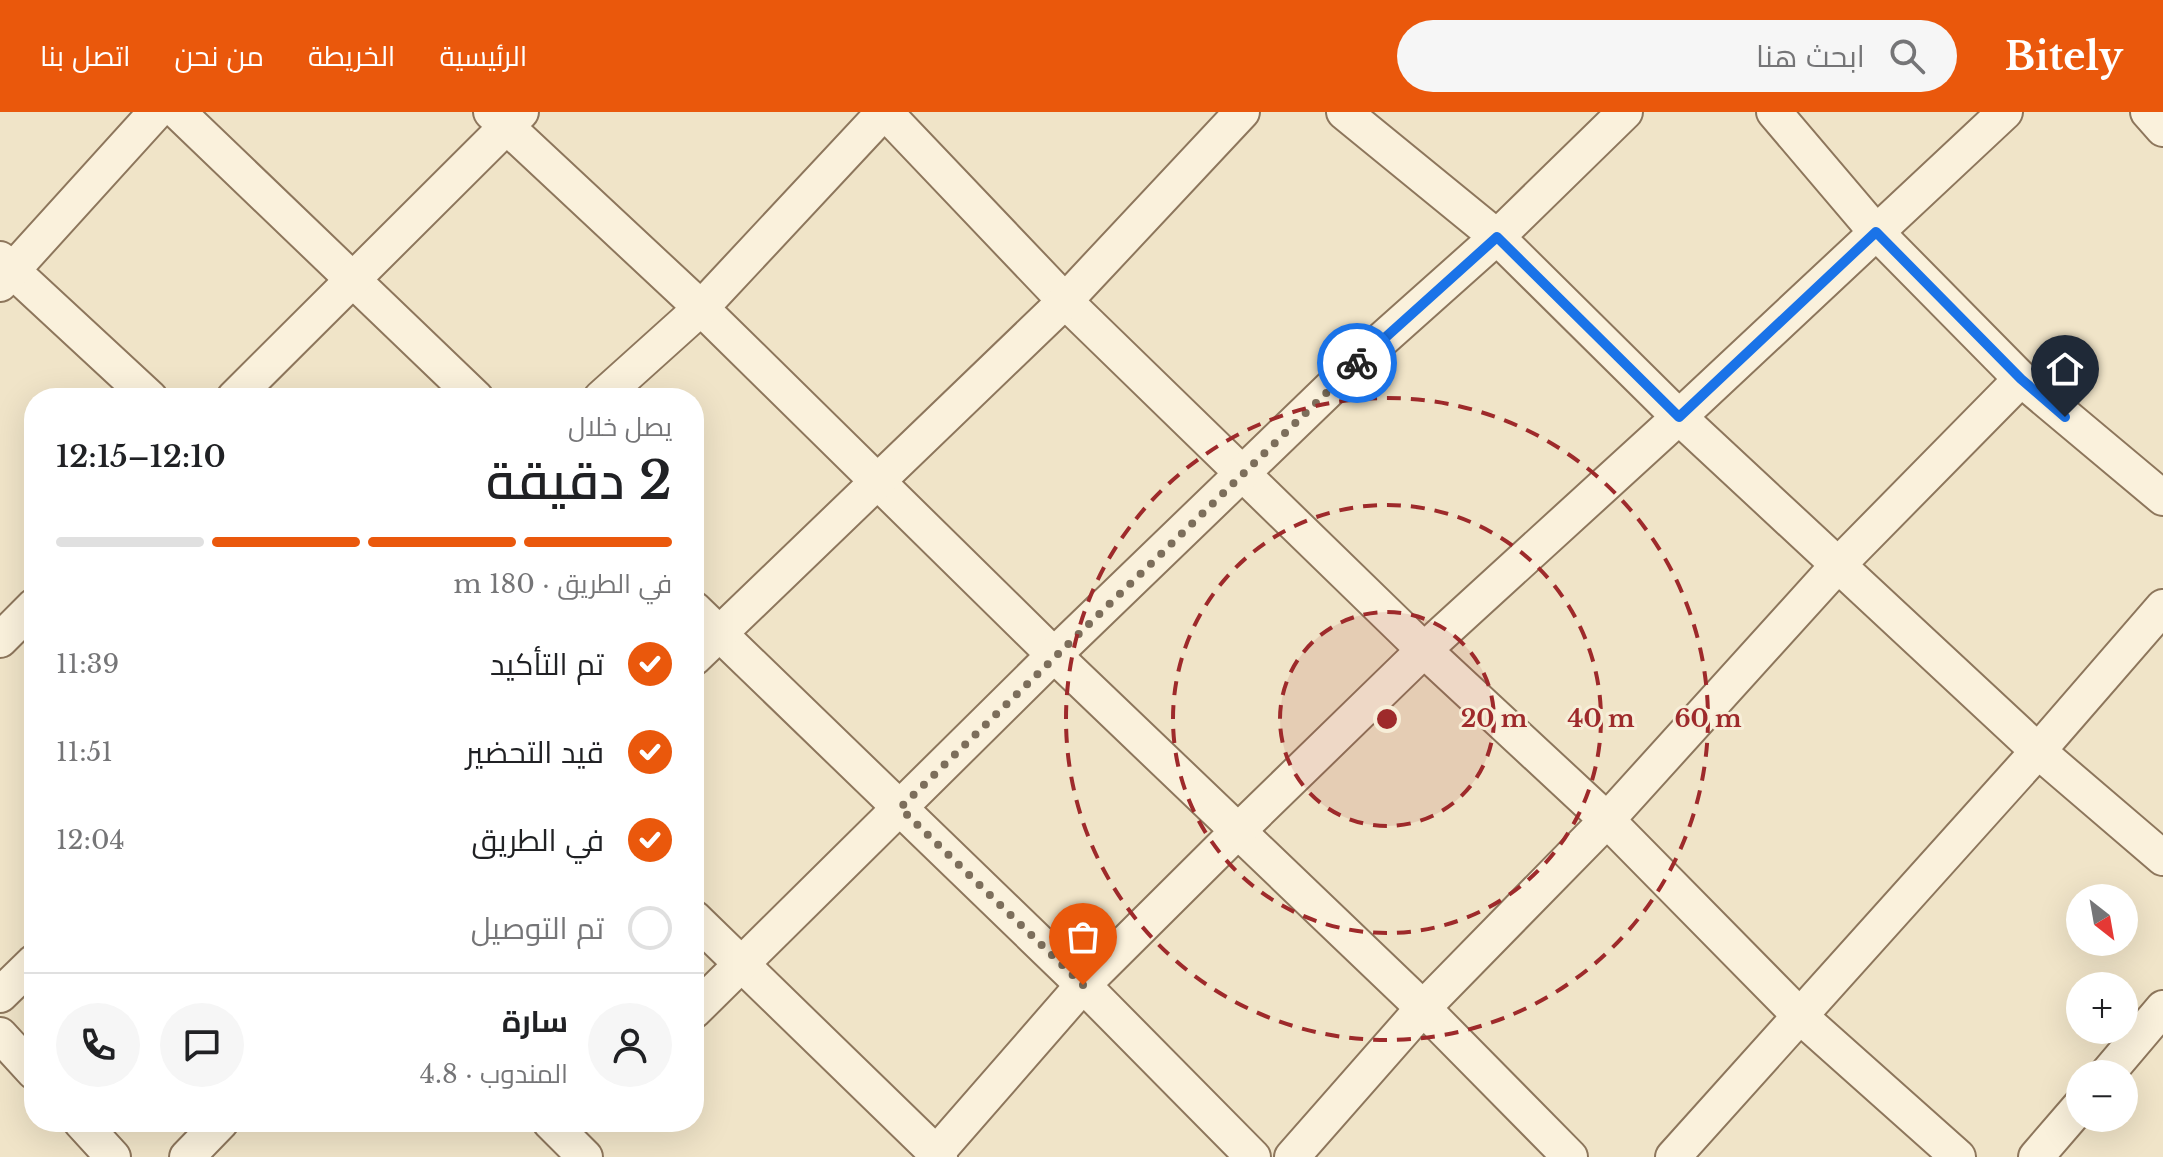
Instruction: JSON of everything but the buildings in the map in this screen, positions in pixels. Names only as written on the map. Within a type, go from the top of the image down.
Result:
[{"type":"street","points":[[138,388],[4,272],[156,112]]},
{"type":"street","points":[[178,112],[466,388]]},
{"type":"street","points":[[612,388],[701,308],[884,112],[1065,301],[1424,650],[1607,820],[1801,1017],[1958,1157]]},
{"type":"street","points":[[704,648],[1065,301],[1242,112]]},
{"type":"street","points":[[1344,112],[1497,237],[1679,417],[2038,751],[2163,858]]},
{"type":"street","points":[[704,1001],[1054,655],[1367,353],[1497,237],[1625,112]]},
{"type":"street","points":[[1774,112],[1876,232],[2021,379],[2163,498]]},
{"type":"street","points":[[704,928],[936,1156],[1083,985],[1238,831],[1424,650],[2005,112]]},
{"type":"street","points":[[2148,112],[2163,129]]},
{"type":"street","points":[[244,388],[506,117],[1054,655],[1423,1008],[1570,1157]]},
{"type":"street","points":[[1292,1157],[1423,1008],[1607,820],[1838,565],[2021,379]]},
{"type":"street","points":[[1673,1157],[2038,751],[2163,607]]},
{"type":"street","points":[[704,619],[1083,985],[1253,1157]]},
{"type":"street","points":[[0,995],[24,972]]},
{"type":"street","points":[[2119,1060],[2163,1008]]},
{"type":"street","points":[[0,1035],[24,1061]]},
{"type":"street","points":[[2036,1157],[2066,1122]]},
{"type":"street","points":[[90,1132],[113,1157]]},
{"type":"street","points":[[187,1157],[211,1132]]},
{"type":"way so far","points":[[1083,985],[900,808],[1357,363]]},
{"type":"route","points":[[1357,363],[1497,237],[1679,417],[1876,232],[2021,379],[2065,417]]}]
